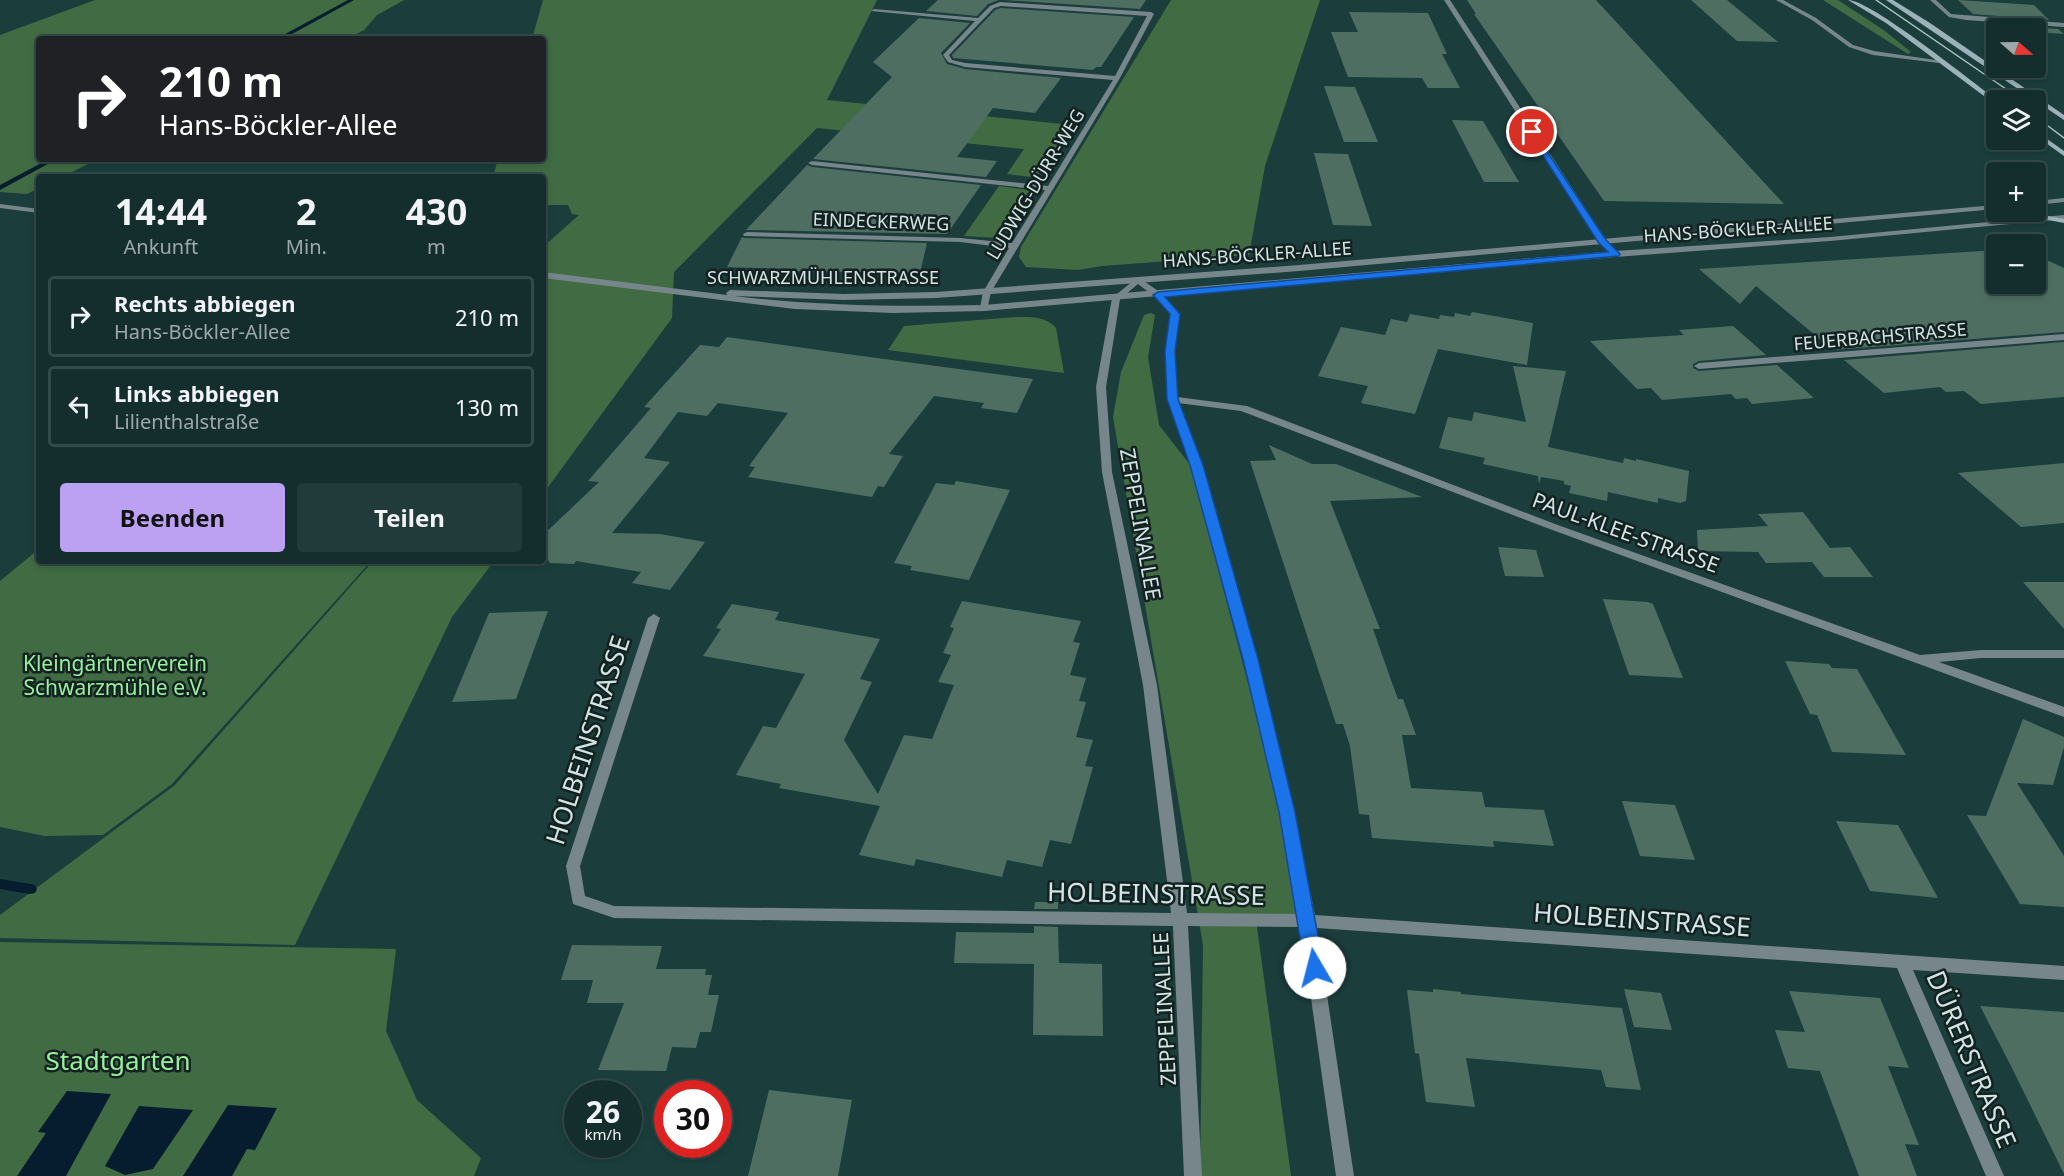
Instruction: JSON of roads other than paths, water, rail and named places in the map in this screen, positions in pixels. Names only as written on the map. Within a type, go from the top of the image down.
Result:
[{"type":"main road","points":[[1851,0],[1888,22],[1986,95]]},
{"type":"main road","points":[[1889,0],[1928,24],[2064,118]]},
{"type":"main road","points":[[2046,140],[2064,154]]},
{"type":"main road","points":[[2051,218],[2064,219]]},
{"type":"street","points":[[1447,0],[1603,242],[1615,254]]},
{"type":"street","points":[[1779,0],[1814,19],[1851,46],[1873,53],[1939,60]]},
{"type":"street","points":[[1933,0],[1948,15],[2064,24]]},
{"type":"street","name":"LUDWIG-DÜRR-WEG","points":[[984,308],[987,292],[1117,78],[1151,14],[1012,3],[992,7],[946,55],[950,61],[1117,78]]},
{"type":"street","points":[[874,11],[979,20]]},
{"type":"street","points":[[812,164],[1049,188]]},
{"type":"street","points":[[2046,202],[2064,200]]},
{"type":"street","points":[[0,206],[36,211]]},
{"type":"street","name":"HANS-BÖCKLER-ALLEE","points":[[987,292],[1603,242],[1986,208]]},
{"type":"street","name":"HANS-BÖCKLER-ALLEE","points":[[984,308],[1158,295],[1615,254],[1830,239],[2051,218]]},
{"type":"street","name":"EINDECKERWEG","points":[[747,234],[960,240],[1014,246]]},
{"type":"street","name":"SCHWARZMÜHLENSTRASSE","points":[[546,275],[795,306],[893,310],[984,308]]},
{"type":"street","points":[[1116,298],[1138,280],[1158,295],[1175,314],[1170,351],[1172,399],[1197,465],[1239,613],[1284,802],[1308,921],[1345,1176]]},
{"type":"street","name":"SCHWARZMÜHLENSTRASSE","points":[[695,293],[888,297],[987,292]]},
{"type":"street","name":"ZEPPELINALLEE","points":[[1116,298],[1101,387],[1107,472],[1150,685],[1180,919],[1193,1176]]},
{"type":"street","name":"FEUERBACHSTRASSE","points":[[1699,366],[2064,338]]},
{"type":"street","name":"PAUL-KLEE-STRASSE","points":[[1172,399],[1243,408],[1551,526],[2064,712]]},
{"type":"street","name":"HOLBEINSTRASSE","points":[[654,618],[573,866],[578,900],[614,912],[1308,921],[2064,973]]},
{"type":"street","points":[[1916,660],[1981,654],[2064,654]]},
{"type":"street","name":"DÜRERSTRASSE","points":[[1902,962],[1995,1176]]},
{"type":"water","points":[[67,1091],[111,1094],[66,1176],[17,1176],[46,1133],[38,1132]]},
{"type":"water","points":[[228,1105],[277,1108],[255,1150],[247,1149],[232,1176],[183,1176]]},
{"type":"water","points":[[139,1106],[193,1110],[153,1169],[125,1175],[105,1166]]},
{"type":"waterway","points":[[285,36],[352,0]]},
{"type":"waterway","points":[[0,188],[48,162]]},
{"type":"waterway","points":[[0,884],[30,889]]},
{"type":"tram line","points":[[1876,0],[2007,90]]},
{"type":"tram line","points":[[2046,124],[2064,138]]},
{"type":"park label","name":"Kleingärtnerverein Schwarzmühle e.V.","points":[[115,675]]},
{"type":"park label","name":"Stadtgarten","points":[[118,1060]]}]
